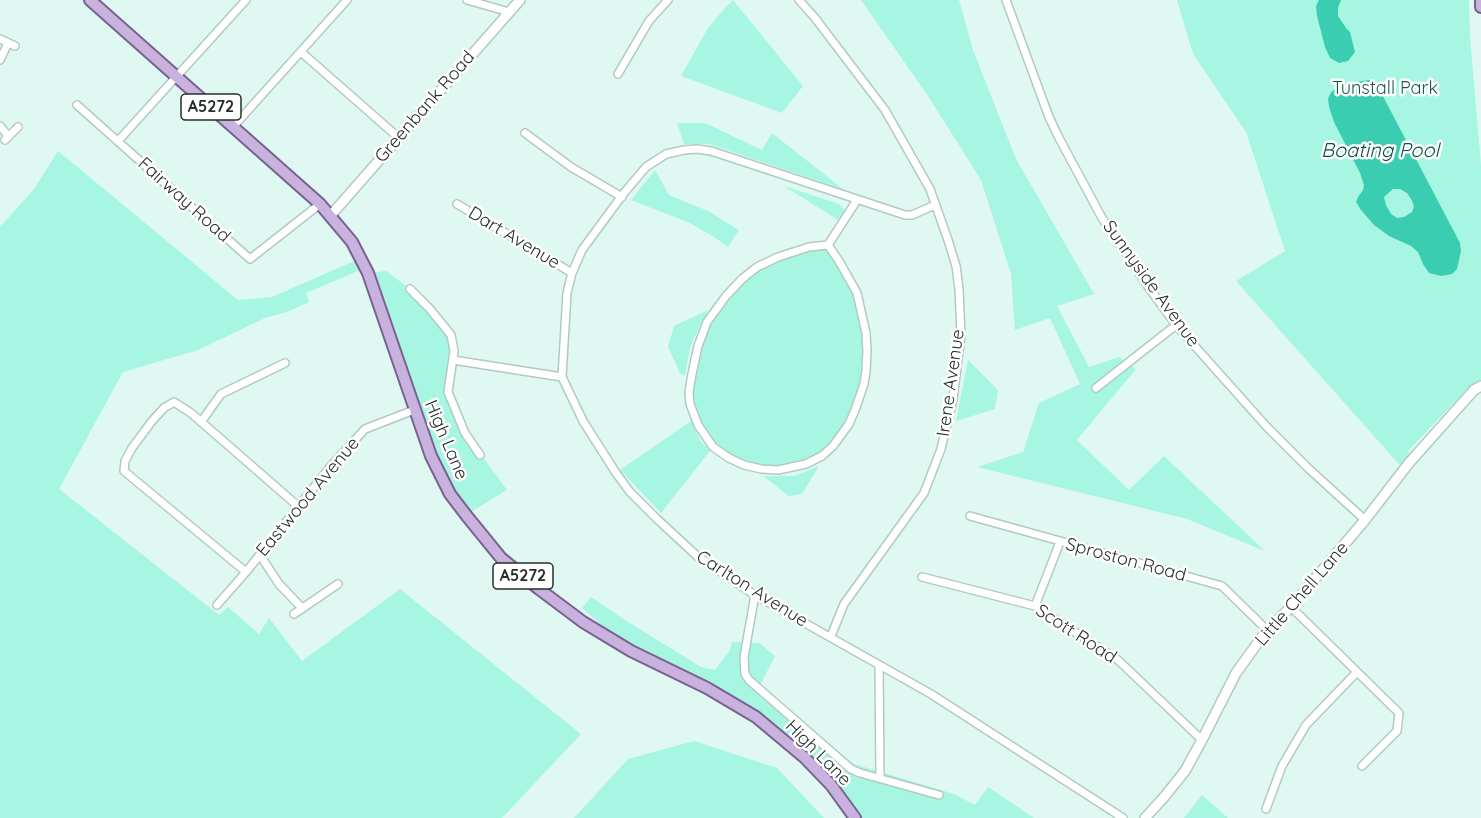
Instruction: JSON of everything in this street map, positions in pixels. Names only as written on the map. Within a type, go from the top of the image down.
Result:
[{"type":"main road","name":"High Lane","points":[[90,0],[320,204],[352,242],[368,273],[431,456],[450,494],[501,558],[539,590],[583,622],[631,651],[707,688],[756,717],[805,758],[831,785],[855,818]]},
{"type":"main road","points":[[1481,0],[1481,7]]},
{"type":"street","points":[[118,141],[246,0]]},
{"type":"street","points":[[234,126],[347,0]]},
{"type":"street","points":[[467,0],[509,12]]},
{"type":"street","name":"Greenbank Road","points":[[331,215],[520,0]]},
{"type":"street","points":[[618,74],[649,21],[668,0]]},
{"type":"street","name":"Irene Avenue","points":[[799,0],[885,110],[930,189],[956,266],[961,335],[952,399],[941,449],[924,493],[844,604],[831,636]]},
{"type":"street","name":"Sunnyside Avenue","points":[[1006,0],[1058,136],[1102,218],[1147,285],[1176,325],[1266,426],[1365,520]]},
{"type":"street","points":[[0,39],[11,45],[0,60]]},
{"type":"street","points":[[300,52],[399,138]]},
{"type":"street","name":"Fairway Road","points":[[77,105],[250,260],[320,204]]},
{"type":"street","points":[[0,126],[7,138],[18,128]]},
{"type":"street","points":[[525,133],[571,167],[622,197]]},
{"type":"street","name":"Carlton Avenue","points":[[935,205],[912,215],[905,215],[711,151],[697,149],[666,154],[646,167],[582,250],[567,292],[562,377],[583,421],[630,492],[697,556],[755,595],[931,694],[1123,818]]},
{"type":"street","points":[[828,245],[856,200]]},
{"type":"street","name":"Dart Avenue","points":[[457,204],[572,273]]},
{"type":"street","points":[[828,245],[857,292],[866,333],[865,378],[855,410],[849,424],[832,446],[822,456],[806,464],[778,470],[744,465],[713,447],[698,425],[690,404],[692,374],[698,346],[707,322],[726,296],[757,267],[809,247],[828,245]]},
{"type":"street","points":[[410,290],[429,308],[451,335],[454,351],[448,392],[465,432],[480,455]]},
{"type":"street","points":[[1096,388],[1176,325]]},
{"type":"street","points":[[453,360],[562,377]]},
{"type":"street","points":[[201,422],[221,394],[285,363]]},
{"type":"street","name":"Little Chell Lane","points":[[1144,818],[1185,771],[1236,673],[1267,630],[1291,607],[1365,520],[1409,463],[1474,390],[1481,386]]},
{"type":"street","points":[[246,572],[124,471],[125,461],[132,448],[152,421],[164,408],[174,402],[201,422],[298,507]]},
{"type":"street","name":"Eastwood Avenue","points":[[217,605],[331,466],[366,429],[414,410]]},
{"type":"street","name":"Sproston Road","points":[[970,516],[1222,586],[1267,630]]},
{"type":"street","points":[[1035,606],[1060,542]]},
{"type":"street","points":[[260,555],[279,584],[303,608]]},
{"type":"street","name":"Scott Road","points":[[922,577],[1035,606],[1118,660],[1202,740]]},
{"type":"street","points":[[294,614],[338,584]]},
{"type":"street","points":[[755,595],[744,657],[745,674],[749,680],[851,769],[860,774],[939,795]]},
{"type":"street","points":[[1291,607],[1399,713],[1397,731],[1362,766]]},
{"type":"street","points":[[879,665],[880,778]]},
{"type":"street","points":[[1266,809],[1282,766],[1306,725],[1358,672]]},
{"type":"green space","points":[[733,0],[803,86],[782,113],[681,76],[708,28]]},
{"type":"green space","points":[[861,0],[959,0],[973,50],[1016,159],[1094,294],[1057,306],[1089,367],[1119,357],[1136,369],[1077,440],[1129,490],[1164,456],[1265,551],[1187,519],[977,467],[1023,452],[1039,403],[1080,384],[1050,318],[1015,330],[1011,274],[981,180],[928,96]]},
{"type":"green space","name":"Tunstall Park","points":[[1177,0],[1469,0],[1481,165],[1481,380],[1469,387],[1408,451],[1413,458],[1405,468],[1397,462],[1236,281],[1285,251],[1246,132],[1193,54]]},
{"type":"green space","points":[[677,123],[705,123],[762,150],[772,133],[843,189],[709,144],[684,144]]},
{"type":"green space","points":[[58,151],[238,300],[272,297],[361,258],[365,268],[306,293],[309,302],[287,312],[265,318],[198,350],[123,372],[59,489],[219,615],[228,607],[259,634],[269,618],[302,661],[400,589],[581,734],[502,818],[0,818],[0,227],[34,189]]},
{"type":"green space","points":[[655,170],[669,195],[708,211],[739,230],[728,247],[690,223],[631,200]]},
{"type":"green space","points":[[784,186],[839,204],[845,211],[838,220]]},
{"type":"green space","points":[[828,245],[861,304],[866,371],[849,424],[821,456],[792,468],[744,465],[713,447],[690,404],[692,374],[709,319],[744,278],[778,257]]},
{"type":"green space","points":[[386,271],[410,289],[451,335],[454,351],[448,392],[474,445],[507,490],[466,515],[450,494],[368,273]]},
{"type":"green space","points":[[708,310],[692,342],[685,376],[680,373],[668,347],[674,326]]},
{"type":"green space","points":[[968,360],[998,390],[995,409],[956,421]]},
{"type":"green space","points":[[691,421],[700,440],[710,451],[661,513],[620,470]]},
{"type":"green space","points":[[819,466],[802,494],[789,496],[763,476],[794,476]]},
{"type":"green space","points":[[591,597],[701,667],[715,670],[730,650],[732,642],[759,643],[775,656],[759,687],[854,764],[954,794],[975,805],[988,787],[1034,818],[855,818],[824,778],[756,718],[631,651],[582,608]]},
{"type":"green space","points":[[694,741],[777,768],[824,818],[574,818],[628,759]]},
{"type":"green space","points":[[1202,795],[1228,818],[1184,818]]},
{"type":"water","points":[[1319,0],[1341,0],[1338,16],[1350,32],[1355,52],[1348,61],[1339,63],[1330,58],[1317,16],[1316,6]]},
{"type":"water","name":"Boating Pool","points":[[1369,80],[1376,83],[1460,243],[1461,251],[1457,269],[1452,274],[1441,276],[1429,273],[1418,252],[1374,225],[1356,202],[1364,185],[1329,107],[1330,94],[1338,85]],"holes":[[[1393,189],[1400,189],[1407,193],[1414,206],[1412,212],[1397,218],[1391,214],[1384,197]]]}]
